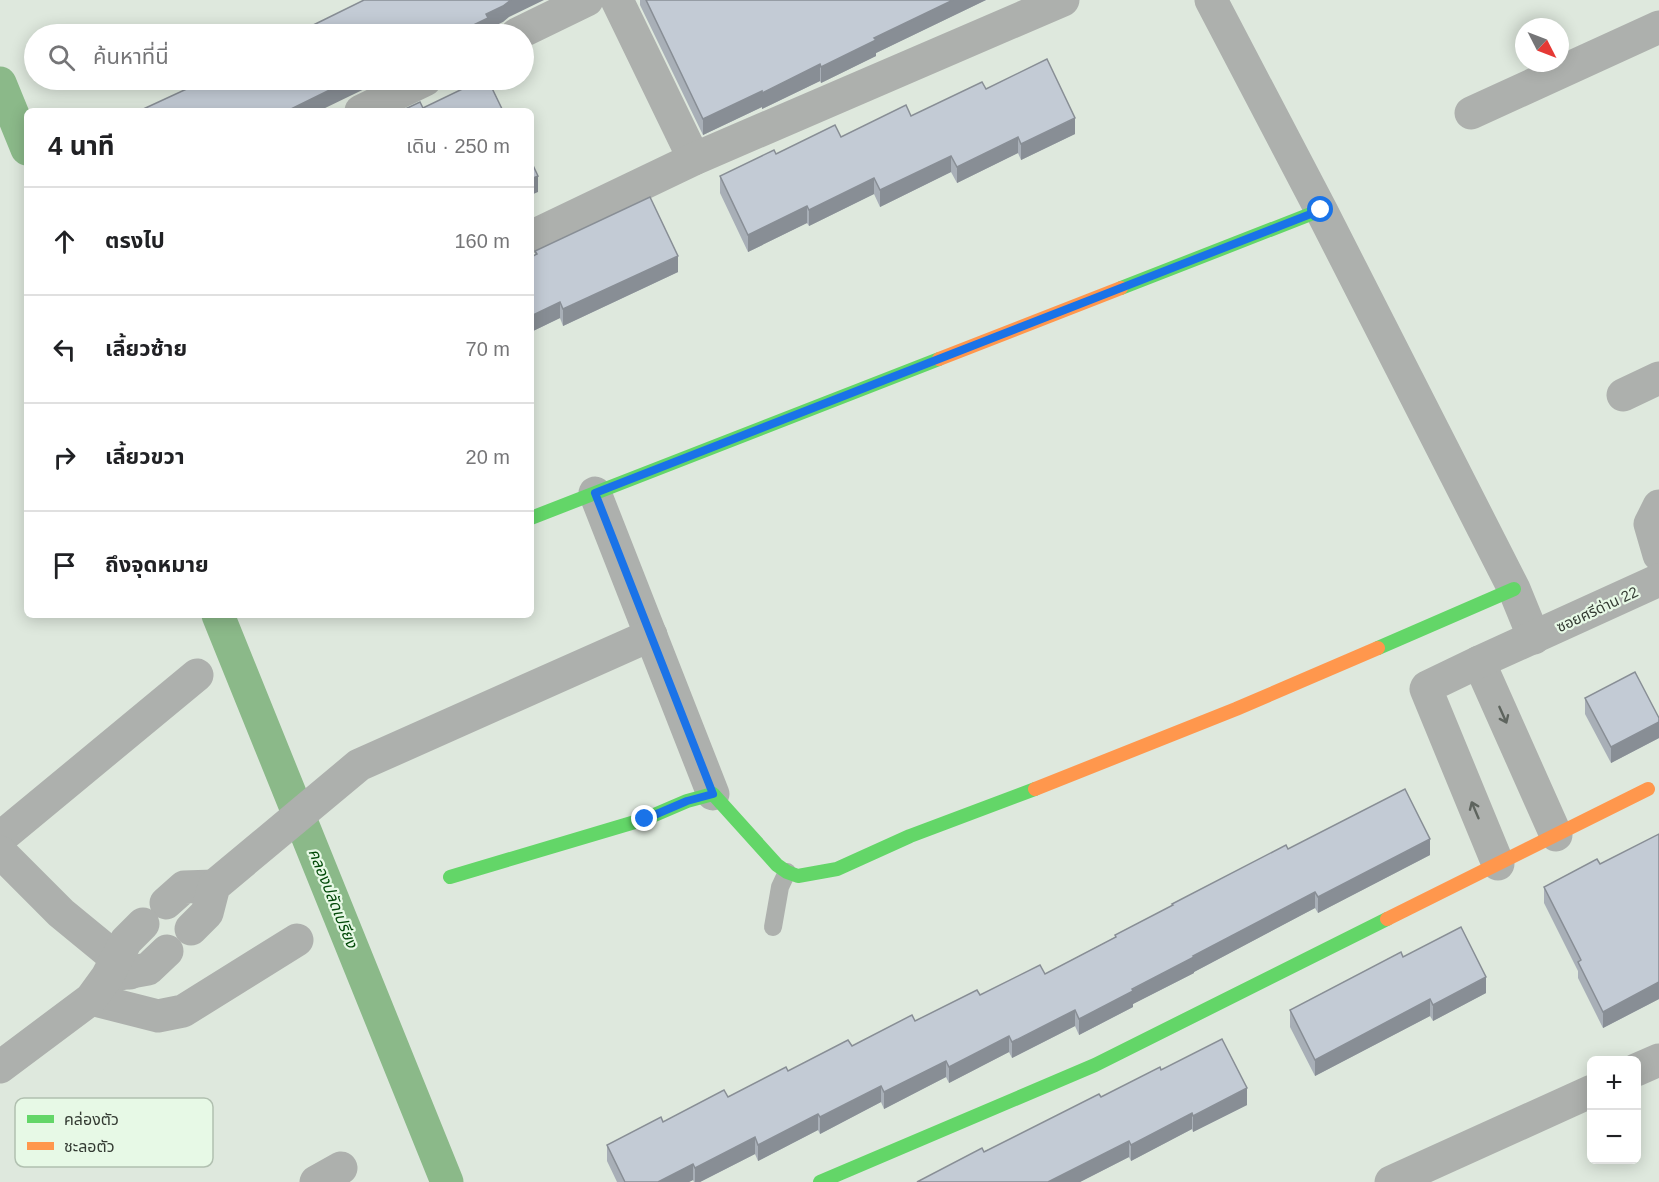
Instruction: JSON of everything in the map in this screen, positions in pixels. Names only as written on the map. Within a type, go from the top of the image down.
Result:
[{"type":"street","points":[[534,26],[587,0]]},
{"type":"street","points":[[617,0],[694,159]]},
{"type":"street","points":[[534,236],[694,159],[1064,0]]},
{"type":"street","points":[[1211,0],[1321,210],[1514,590],[1534,638]]},
{"type":"street","points":[[1472,113],[1659,27]]},
{"type":"street","points":[[367,108],[404,90]]},
{"type":"street","points":[[534,517],[1321,210]]},
{"type":"street","points":[[1623,395],[1659,378]]},
{"type":"street","points":[[595,493],[713,794],[777,866],[798,876],[837,868],[910,836],[1001,803],[1236,709],[1514,590]]},
{"type":"street","points":[[1659,506],[1650,524],[1659,555]]},
{"type":"street","name":"ซอยศรีด่าน 22","points":[[1498,864],[1426,692],[1427,687],[1659,580]]},
{"type":"street","points":[[191,929],[207,913],[214,886],[359,765],[651,635]]},
{"type":"street","points":[[1479,662],[1556,835]]},
{"type":"street","points":[[0,838],[197,675]]},
{"type":"street","points":[[820,1182],[1095,1065],[1648,789]]},
{"type":"street","points":[[450,877],[645,819],[687,801],[713,794]]},
{"type":"street","points":[[0,852],[61,913],[111,977],[158,1016],[183,1011],[297,940]]},
{"type":"street","points":[[111,977],[126,941],[184,887],[214,886]]},
{"type":"street","points":[[0,1066],[111,977],[148,969],[167,951]]},
{"type":"street","points":[[1641,1068],[1659,1060]]},
{"type":"street","points":[[1391,1182],[1587,1093]]},
{"type":"lane","points":[[773,927],[780,887],[787,872]]},
{"type":"building","points":[[364,0],[511,0],[486,14],[488,18],[476,24],[315,24]]},
{"type":"building","points":[[646,0],[953,0],[874,38],[876,40],[821,67],[820,64],[703,119]]},
{"type":"building","points":[[1047,59],[1075,118],[1021,144],[1018,137],[957,167],[951,156],[880,190],[874,178],[809,210],[807,206],[748,235],[720,176],[774,150],[776,154],[835,125],[841,137],[906,105],[911,116],[982,82],[986,89]]},
{"type":"building","points":[[184,90],[330,90],[293,108],[145,108]]},
{"type":"building","points":[[460,90],[493,90],[502,108],[423,108]]},
{"type":"building","points":[[420,102],[423,108],[407,108]]},
{"type":"building","points":[[650,197],[678,256],[563,309],[560,302],[534,315],[534,256],[537,254],[535,251]]},
{"type":"building","points":[[1635,672],[1659,722],[1611,747],[1585,698]]},
{"type":"building","points":[[1405,789],[1430,839],[1318,897],[1315,892],[1079,1019],[1075,1010],[1012,1042],[1009,1036],[949,1067],[946,1061],[884,1092],[881,1086],[820,1117],[818,1114],[758,1145],[755,1137],[695,1168],[693,1164],[658,1182],[625,1182],[607,1145],[661,1117],[663,1122],[724,1090],[728,1097],[786,1067],[788,1071],[848,1040],[852,1046],[912,1015],[915,1021],[977,990],[980,995],[1040,965],[1045,974],[1286,845],[1288,849]]},
{"type":"building","points":[[1659,834],[1659,982],[1603,1012],[1578,962],[1581,960],[1544,887],[1597,859],[1600,864]]},
{"type":"building","points":[[1461,927],[1486,977],[1433,1005],[1430,999],[1315,1060],[1290,1010],[1401,952],[1403,957]]},
{"type":"building","points":[[1222,1039],[1247,1088],[1193,1116],[1192,1113],[1131,1145],[1129,1141],[1048,1182],[917,1182],[982,1148],[984,1152],[1099,1094],[1101,1097]]},
{"type":"waterway","name":"คลองปลัดเปรียง","points":[[0,83],[24,142]]},
{"type":"waterway","name":"คลองปลัดเปรียง","points":[[219,618],[447,1182]]},
{"type":"traffic: fast","points":[[1121,288],[1321,210]]},
{"type":"traffic: fast","points":[[534,517],[939,359]]},
{"type":"traffic: fast","points":[[1378,648],[1514,589]]},
{"type":"traffic: fast","points":[[450,877],[645,819],[687,801],[713,794],[777,865],[798,876],[837,869],[910,836],[1035,789]]},
{"type":"traffic: fast","points":[[820,1182],[1095,1065],[1387,919]]},
{"type":"traffic: slow","points":[[939,359],[1121,288]]},
{"type":"traffic: slow","points":[[1035,789],[1236,709],[1378,648]]},
{"type":"traffic: slow","points":[[1387,919],[1648,789]]},
{"type":"route","points":[[645,819],[687,801],[713,794],[595,493],[1321,210]]}]
